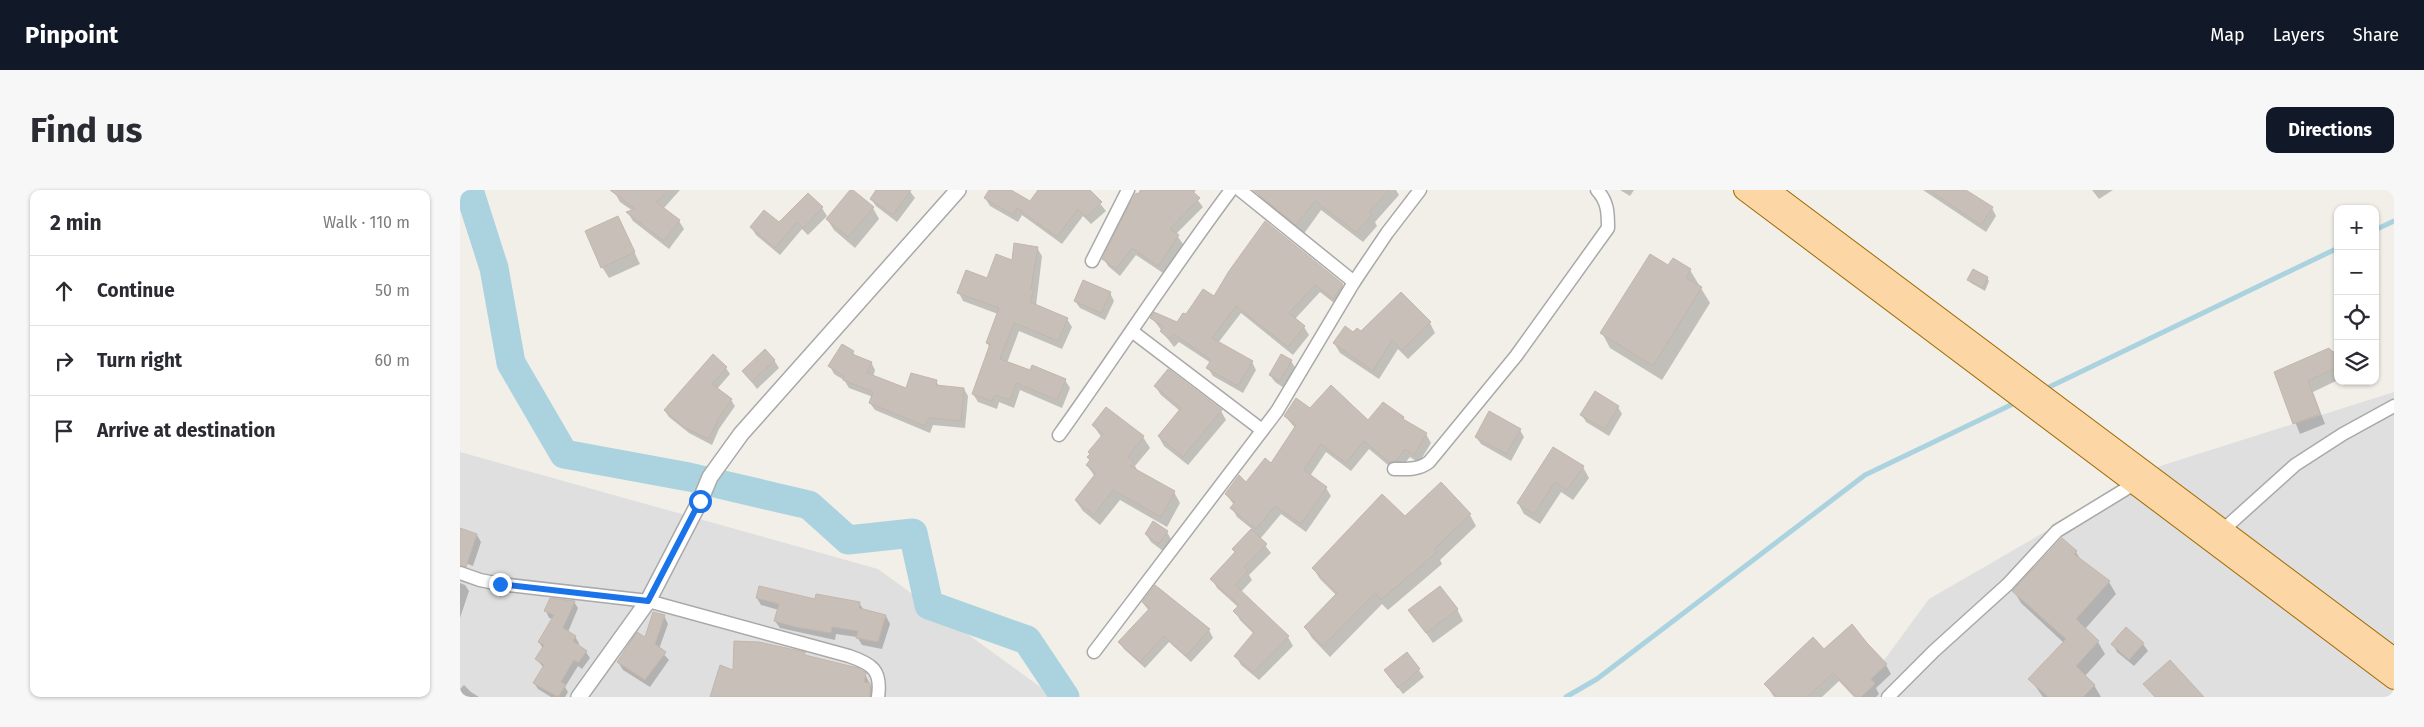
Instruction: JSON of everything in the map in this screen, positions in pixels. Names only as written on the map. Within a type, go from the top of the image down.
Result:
[{"type":"main road","points":[[1744,190],[2394,679]]},
{"type":"main road","points":[[1769,190],[2394,658]]},
{"type":"street","points":[[578,697],[648,601],[700,501],[710,477],[741,434],[958,190]]},
{"type":"street","points":[[1092,260],[1128,190]]},
{"type":"street","points":[[1059,435],[1133,332],[1172,269],[1231,190]]},
{"type":"street","points":[[1240,190],[1354,282]]},
{"type":"street","points":[[1094,652],[1276,411],[1354,282],[1387,233],[1420,190]]},
{"type":"street","points":[[1394,469],[1423,467],[1429,462],[1516,356],[1608,228],[1608,212],[1604,197],[1597,190]]},
{"type":"street","points":[[1133,332],[1262,430]]},
{"type":"street","points":[[2224,529],[2295,464],[2394,406]]},
{"type":"street","points":[[1888,697],[1934,651],[2008,584],[2057,531],[2134,484]]},
{"type":"street","points":[[460,573],[500,584],[648,601],[866,662],[879,678],[878,697]]},
{"type":"shaded area","points":[[2394,392],[2394,697],[1857,697],[1929,599],[2157,467]]},
{"type":"shaded area","points":[[460,452],[878,569],[1054,697],[460,697]]},
{"type":"building","points":[[610,190],[668,190],[656,202],[680,220],[664,241],[626,212],[635,209]]},
{"type":"building","points":[[850,190],[853,190],[874,207],[848,237],[826,219]]},
{"type":"building","points":[[876,190],[911,190],[893,215],[870,199]]},
{"type":"building","points":[[989,190],[1011,190],[1030,201],[1038,190],[1090,190],[1102,202],[1086,217],[1078,209],[1057,237],[1017,208],[1013,215],[984,198]]},
{"type":"building","points":[[1141,190],[1191,190],[1200,198],[1170,229],[1179,235],[1158,266],[1132,248],[1116,269],[1102,259],[1136,193],[1138,194]]},
{"type":"building","points":[[1253,190],[1389,190],[1369,212],[1372,215],[1356,232],[1315,201],[1296,225]]},
{"type":"building","points":[[1929,190],[1966,190],[1993,207],[1981,225]]},
{"type":"building","points":[[808,193],[823,207],[803,228],[797,222],[775,248],[750,227],[764,210],[779,222]]},
{"type":"building","points":[[618,216],[635,252],[601,268],[585,231]]},
{"type":"building","points":[[1265,221],[1343,284],[1333,299],[1315,285],[1289,313],[1305,326],[1288,347],[1236,306],[1212,338],[1253,361],[1238,386],[1206,368],[1211,360],[1174,334],[1169,339],[1160,331],[1164,327],[1150,318],[1154,312],[1177,322],[1183,313],[1186,314],[1203,289],[1214,296],[1229,271]]},
{"type":"building","points":[[1014,243],[1038,247],[1031,289],[1034,290],[1030,302],[1068,318],[1058,341],[1014,323],[1000,359],[1030,370],[1032,365],[1066,379],[1057,400],[1016,383],[1010,400],[995,395],[992,401],[972,394],[990,344],[986,343],[999,308],[957,293],[966,270],[987,278],[996,254],[1012,260]]},
{"type":"building","points":[[1650,254],[1668,265],[1673,258],[1691,269],[1686,278],[1702,287],[1653,366],[1600,333]]},
{"type":"building","points":[[1973,269],[1988,277],[1983,288],[1967,280]]},
{"type":"building","points":[[1083,280],[1111,292],[1101,313],[1074,301]]},
{"type":"building","points":[[1401,292],[1431,322],[1402,350],[1392,340],[1373,371],[1333,343],[1345,326],[1353,332],[1357,328],[1361,331]]},
{"type":"building","points":[[842,344],[854,351],[852,354],[872,362],[867,373],[906,388],[911,373],[937,380],[936,385],[964,388],[961,421],[929,418],[925,426],[869,403],[873,392],[843,380],[844,376],[828,366]]},
{"type":"building","points":[[2329,348],[2334,352],[2334,369],[2308,381],[2320,414],[2293,424],[2274,372]]},
{"type":"building","points":[[765,349],[775,360],[752,382],[742,371]]},
{"type":"building","points":[[713,354],[727,367],[712,384],[732,399],[716,422],[708,439],[684,427],[664,410]]},
{"type":"building","points":[[1281,354],[1292,360],[1280,381],[1269,375]]},
{"type":"building","points":[[1168,369],[1222,410],[1183,457],[1158,436],[1181,408],[1154,386]]},
{"type":"building","points":[[1331,385],[1368,420],[1383,402],[1404,417],[1403,419],[1427,433],[1414,455],[1405,449],[1396,461],[1389,462],[1364,441],[1346,463],[1321,444],[1304,470],[1327,487],[1301,524],[1275,506],[1256,529],[1230,508],[1235,502],[1225,494],[1239,475],[1246,482],[1265,458],[1271,463],[1296,425],[1284,416],[1296,398],[1310,408]]},
{"type":"building","points":[[1595,391],[1619,406],[1605,429],[1580,415]]},
{"type":"building","points":[[1106,407],[1144,436],[1128,457],[1134,462],[1130,466],[1175,491],[1161,517],[1113,490],[1094,515],[1075,500],[1096,473],[1086,465],[1090,460],[1087,457],[1090,454],[1088,452],[1103,434],[1092,425]]},
{"type":"building","points":[[1489,411],[1521,429],[1506,454],[1475,437]]},
{"type":"building","points":[[1553,447],[1584,466],[1567,490],[1555,482],[1534,514],[1517,503]]},
{"type":"building","points":[[1441,482],[1471,514],[1434,549],[1437,552],[1381,600],[1375,593],[1323,646],[1304,627],[1337,593],[1312,568],[1382,494],[1405,516]]},
{"type":"building","points":[[1153,521],[1168,531],[1159,544],[1145,534]]},
{"type":"building","points":[[460,528],[477,534],[466,567],[460,565]]},
{"type":"building","points":[[1251,529],[1267,544],[1244,567],[1248,571],[1235,585],[1289,636],[1253,672],[1234,656],[1254,632],[1233,611],[1239,605],[1210,579],[1235,552],[1232,549]]},
{"type":"building","points":[[2062,538],[2077,551],[2074,554],[2110,581],[2076,619],[2099,641],[2076,666],[2095,685],[2083,697],[2048,697],[2028,679],[2066,639],[2012,591]]},
{"type":"building","points":[[1155,585],[1210,629],[1186,656],[1164,636],[1140,662],[1118,642],[1150,608],[1142,602]]},
{"type":"building","points":[[759,586],[815,599],[816,594],[860,602],[859,608],[886,615],[878,642],[856,638],[858,631],[832,627],[831,633],[795,627],[774,621],[779,604],[756,598]]},
{"type":"building","points":[[1440,586],[1458,609],[1426,633],[1408,610]]},
{"type":"building","points":[[550,598],[575,601],[563,628],[576,636],[573,641],[587,651],[578,663],[574,660],[561,682],[566,685],[558,697],[533,683],[544,665],[535,659],[544,645],[538,642],[554,615],[544,611]]},
{"type":"building","points":[[653,612],[665,615],[655,644],[666,652],[645,680],[617,662],[637,632],[645,637]]},
{"type":"building","points":[[1852,624],[1887,664],[1871,679],[1875,684],[1861,697],[1857,697],[1833,673],[1807,697],[1777,697],[1764,684],[1813,637],[1824,649]]},
{"type":"building","points":[[2126,627],[2144,643],[2129,660],[2111,644]]},
{"type":"building","points":[[734,641],[759,642],[805,652],[805,655],[858,668],[866,673],[864,682],[870,683],[870,697],[710,697],[720,665],[733,670]]},
{"type":"building","points":[[1407,652],[1420,669],[1398,688],[1384,670]]},
{"type":"building","points":[[2170,660],[2204,697],[2155,697],[2143,684]]},
{"type":"waterway","points":[[469,190],[494,268],[511,363],[564,454],[689,477],[809,505],[848,540],[913,533],[929,605],[1027,640],[1065,697]]},
{"type":"waterway","points":[[2379,228],[2394,221]]},
{"type":"waterway","points":[[2043,390],[2334,250]]},
{"type":"waterway","points":[[1566,697],[1597,679],[1865,475],[2017,402]]},
{"type":"route","points":[[500,584],[541,587],[648,601],[700,501]]}]
